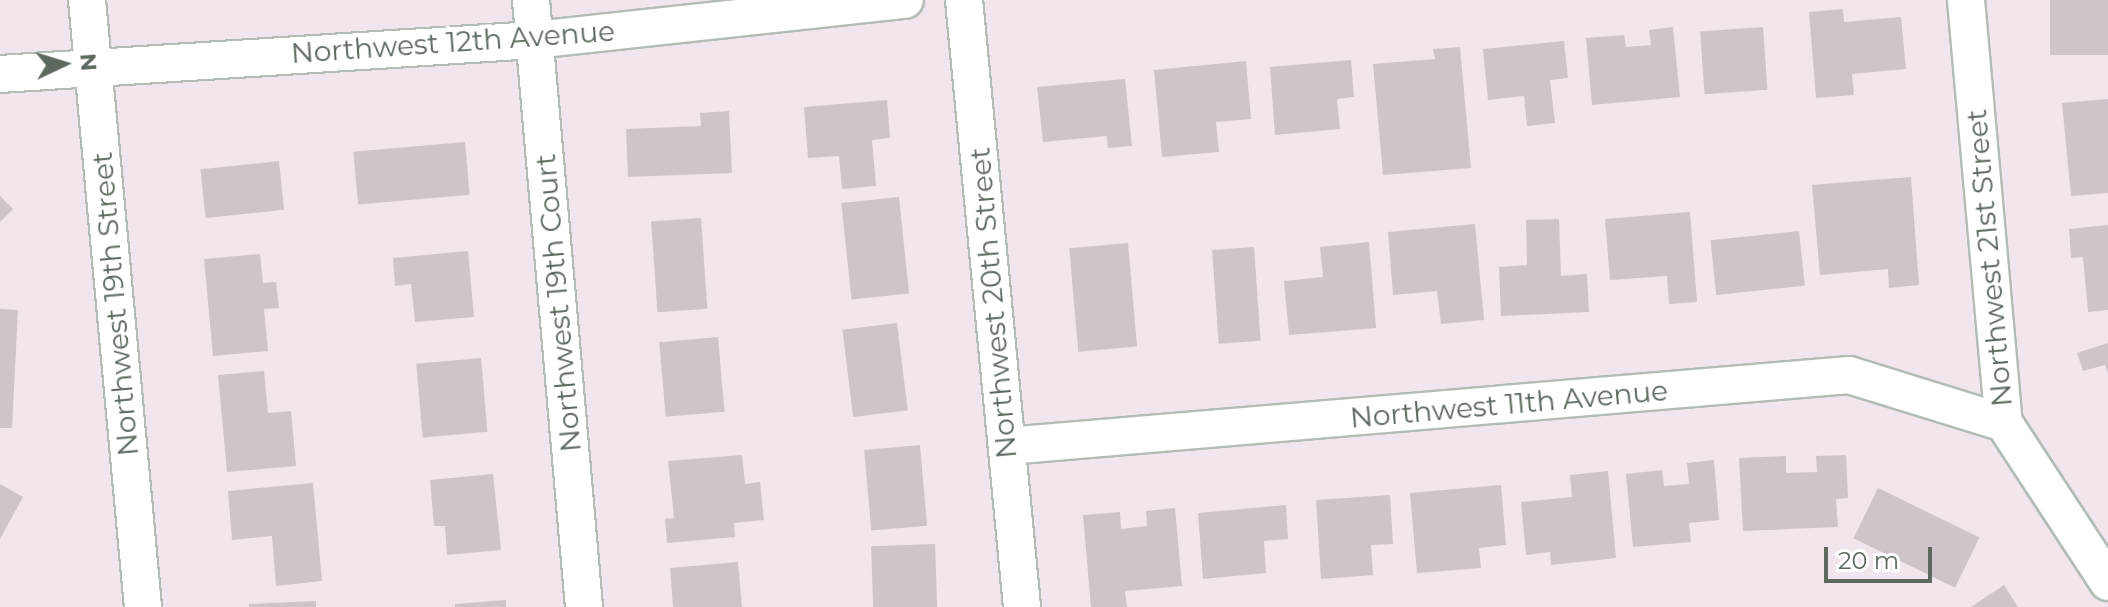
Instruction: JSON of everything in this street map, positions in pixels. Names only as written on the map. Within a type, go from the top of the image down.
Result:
[{"type":"street","name":"Northwest 19th Street","points":[[87,0],[143,607]]},
{"type":"street","name":"Northwest 19th Court","points":[[531,0],[584,607]]},
{"type":"street","name":"Northwest 12th Avenue","points":[[0,74],[92,64],[535,40],[905,0]]},
{"type":"street","name":"Northwest 20th Street","points":[[964,0],[1022,607]]},
{"type":"street","name":"Northwest 21st Street","points":[[1966,0],[2004,423],[2108,582]]},
{"type":"street","name":"Northwest 11th Avenue","points":[[1007,446],[1849,375],[2004,423]]},
{"type":"building","points":[[2050,0],[2108,0],[2108,55],[2050,55]]},
{"type":"building","points":[[1843,9],[1844,22],[1901,17],[1906,69],[1852,74],[1854,95],[1816,98],[1809,12]]},
{"type":"building","points":[[1673,27],[1680,97],[1592,105],[1586,38],[1624,35],[1626,47],[1651,45],[1649,30]]},
{"type":"building","points":[[1763,27],[1767,90],[1705,94],[1700,31]]},
{"type":"building","points":[[1564,41],[1568,78],[1550,80],[1555,123],[1527,126],[1524,96],[1488,100],[1483,49]]},
{"type":"building","points":[[1460,47],[1471,168],[1383,175],[1373,64],[1435,59],[1433,49]]},
{"type":"building","points":[[1351,60],[1354,97],[1337,99],[1340,129],[1275,135],[1270,67]]},
{"type":"building","points":[[1246,61],[1251,119],[1216,122],[1219,152],[1162,157],[1154,70]]},
{"type":"building","points":[[1125,79],[1132,146],[1108,148],[1107,136],[1043,142],[1037,87]]},
{"type":"building","points":[[2108,99],[2108,193],[2071,196],[2062,103]]},
{"type":"building","points":[[887,100],[890,138],[872,140],[876,186],[842,189],[839,156],[808,158],[804,107]]},
{"type":"building","points":[[729,111],[732,173],[628,177],[626,129],[701,126],[700,113]]},
{"type":"building","points":[[465,142],[470,195],[358,205],[353,152]]},
{"type":"building","points":[[279,161],[284,210],[206,218],[200,169]]},
{"type":"building","points":[[1911,177],[1919,285],[1889,288],[1888,269],[1820,275],[1812,185]]},
{"type":"building","points":[[0,196],[13,209],[0,222]]},
{"type":"building","points":[[899,197],[909,293],[851,300],[841,203]]},
{"type":"building","points":[[1690,212],[1697,302],[1669,304],[1667,276],[1610,280],[1605,219]]},
{"type":"building","points":[[701,218],[707,309],[657,312],[651,221]]},
{"type":"building","points":[[1559,219],[1561,276],[1587,274],[1589,312],[1501,316],[1499,267],[1527,265],[1526,220]]},
{"type":"building","points":[[1475,224],[1484,320],[1441,324],[1437,291],[1393,295],[1388,232]]},
{"type":"building","points":[[2108,225],[2108,310],[2088,312],[2083,257],[2071,258],[2069,229]]},
{"type":"building","points":[[1799,231],[1805,286],[1716,295],[1710,240]]},
{"type":"building","points":[[1369,242],[1376,328],[1289,335],[1284,281],[1323,277],[1320,247]]},
{"type":"building","points":[[1128,243],[1137,347],[1078,352],[1069,248]]},
{"type":"building","points":[[1254,247],[1261,341],[1219,344],[1212,250]]},
{"type":"building","points":[[468,251],[474,317],[415,322],[411,284],[395,286],[393,258]]},
{"type":"building","points":[[260,254],[263,283],[276,282],[279,308],[264,309],[268,351],[213,356],[204,259]]},
{"type":"building","points":[[0,309],[18,310],[12,428],[0,428]]},
{"type":"building","points":[[897,323],[908,410],[853,417],[842,330]]},
{"type":"building","points":[[718,337],[725,412],[666,417],[659,342]]},
{"type":"building","points":[[2108,343],[2108,373],[2105,365],[2083,371],[2077,353]]},
{"type":"building","points":[[481,358],[487,432],[423,437],[416,364]]},
{"type":"building","points":[[264,371],[268,413],[291,411],[296,466],[227,472],[218,375]]},
{"type":"building","points":[[920,445],[927,526],[871,531],[864,450]]},
{"type":"building","points":[[742,455],[745,484],[760,482],[764,520],[734,523],[735,537],[667,543],[665,519],[674,518],[668,461]]},
{"type":"building","points":[[1846,455],[1848,498],[1836,499],[1838,527],[1743,531],[1739,458],[1786,456],[1786,473],[1817,472],[1816,456]]},
{"type":"building","points":[[1714,460],[1719,520],[1689,523],[1691,542],[1633,547],[1626,474],[1662,470],[1664,486],[1689,484],[1687,463]]},
{"type":"building","points":[[1608,471],[1616,558],[1551,565],[1550,552],[1526,555],[1521,502],[1572,497],[1570,475]]},
{"type":"building","points":[[493,474],[501,550],[447,555],[445,526],[434,526],[430,480]]},
{"type":"building","points":[[313,483],[322,581],[276,586],[272,536],[232,540],[228,491]]},
{"type":"building","points":[[0,484],[23,497],[0,539]]},
{"type":"building","points":[[1501,485],[1506,545],[1479,548],[1481,568],[1417,573],[1410,493]]},
{"type":"building","points":[[1878,488],[1980,538],[1955,588],[1853,538]]},
{"type":"building","points":[[1390,495],[1393,544],[1371,545],[1373,575],[1321,579],[1316,500]]},
{"type":"building","points":[[1286,505],[1288,539],[1264,541],[1266,573],[1203,579],[1198,513]]},
{"type":"building","points":[[1175,508],[1182,586],[1125,591],[1127,607],[1091,607],[1083,515],[1120,512],[1121,529],[1147,526],[1146,511]]},
{"type":"building","points":[[935,544],[937,607],[873,607],[871,546]]},
{"type":"building","points":[[738,562],[742,607],[673,607],[670,568]]},
{"type":"building","points":[[2004,585],[2018,607],[1971,607]]},
{"type":"building","points":[[506,600],[506,607],[455,607],[455,604]]},
{"type":"building","points":[[316,601],[316,607],[249,607],[249,604]]}]
